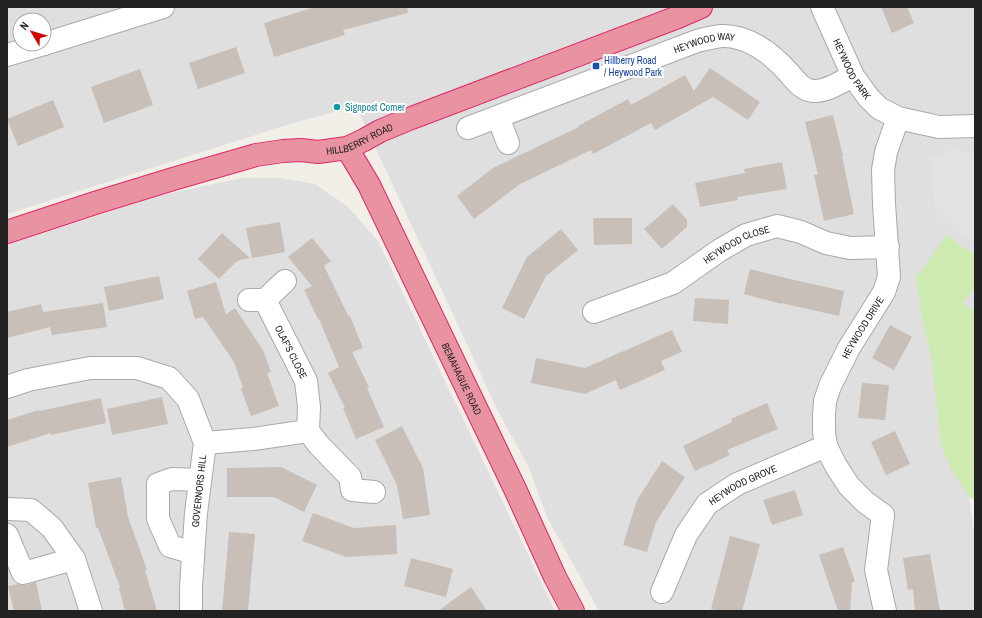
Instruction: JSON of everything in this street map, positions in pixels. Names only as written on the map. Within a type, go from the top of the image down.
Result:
[{"type":"highway","name":"HILLBERRY ROAD","points":[[7,232],[95,203],[256,155],[283,151],[301,150],[318,152],[347,148],[380,130],[701,7]]},
{"type":"highway","name":"BEMAHAGUE ROAD","points":[[347,148],[369,185],[515,489],[555,577],[573,611]]},
{"type":"street","points":[[52,41],[162,7]]},
{"type":"street","name":"HEYWOOD PARK","points":[[822,7],[853,76],[868,97],[879,108],[898,118],[939,127],[975,126]]},
{"type":"street","name":"HEYWOOD WAY","points":[[468,128],[697,41],[722,36],[744,40],[764,50],[780,63],[801,86],[812,91],[825,90],[853,76]]},
{"type":"street","points":[[7,55],[17,52]]},
{"type":"street","points":[[498,117],[508,143]]},
{"type":"street","name":"HEYWOOD DRIVE","points":[[885,611],[876,570],[889,512],[865,502],[849,486],[836,466],[826,446],[824,415],[825,401],[830,386],[849,348],[884,292],[890,277],[884,204],[883,170],[886,152],[898,118]]},
{"type":"street","name":"HEYWOOD CLOSE","points":[[594,312],[673,283],[720,250],[746,235],[777,226],[801,232],[826,243],[850,248],[888,247]]},
{"type":"street","name":"OLAF'S CLOSE","points":[[285,281],[257,300],[306,382],[309,407],[308,431]]},
{"type":"street","name":"GOVERNORS HILL","points":[[7,387],[28,380],[90,368],[137,368],[168,378],[188,399],[205,443],[196,513],[191,587],[191,611]]},
{"type":"street","points":[[205,443],[253,439],[308,431],[319,445],[350,477],[347,491],[374,492]]},
{"type":"street","name":"HEYWOOD GROVE","points":[[662,592],[686,535],[707,504],[737,484],[826,446]]},
{"type":"street","points":[[193,553],[170,546],[158,519],[158,484],[172,479],[200,480]]},
{"type":"street","points":[[7,509],[31,510],[52,528],[74,559],[91,611]]},
{"type":"street","points":[[7,535],[23,573],[74,559]]},
{"type":"shaded area","points":[[7,7],[975,7],[975,499],[969,498],[975,537],[975,611],[599,611],[547,517],[529,468],[498,411],[356,106],[290,124],[7,214]]},
{"type":"shaded area","points":[[957,147],[963,152],[975,150],[975,239],[972,243],[940,218],[935,209],[930,156],[944,154],[950,148]]},
{"type":"shaded area","points":[[242,178],[281,178],[315,184],[347,206],[378,241],[555,611],[7,611],[7,245],[162,195]]},
{"type":"green space","points":[[947,235],[962,247],[975,254],[975,287],[963,303],[975,312],[975,499],[969,497],[952,471],[941,445],[932,362],[921,312],[916,278]]},
{"type":"building","points":[[315,7],[407,7],[408,13],[343,30],[345,35],[274,57],[264,23]]},
{"type":"building","points":[[881,7],[907,7],[914,23],[892,33]]},
{"type":"building","points":[[236,47],[245,73],[198,89],[189,63]]},
{"type":"building","points":[[710,68],[760,102],[748,120],[713,97],[655,130],[651,123],[593,154],[591,150],[520,184],[474,219],[457,196],[493,168],[579,127],[578,126],[628,99],[631,105],[685,75],[694,91]]},
{"type":"building","points":[[140,69],[153,105],[104,123],[91,87]]},
{"type":"building","points":[[53,100],[64,127],[18,146],[7,119]]},
{"type":"building","points":[[833,115],[843,156],[854,214],[824,221],[814,175],[818,174],[805,122]]},
{"type":"building","points":[[782,162],[787,189],[737,197],[738,200],[700,207],[695,183],[745,173],[744,169]]},
{"type":"building","points":[[673,204],[687,220],[687,227],[662,249],[644,229]]},
{"type":"building","points":[[593,218],[632,218],[632,244],[594,245]]},
{"type":"building","points":[[280,222],[285,252],[252,258],[246,228]]},
{"type":"building","points":[[561,229],[578,250],[546,276],[524,319],[502,308],[527,257]]},
{"type":"building","points":[[222,233],[250,258],[237,261],[219,279],[198,259]]},
{"type":"building","points":[[312,238],[331,261],[324,266],[349,317],[350,316],[363,348],[352,352],[369,387],[367,388],[384,427],[356,439],[343,408],[345,408],[328,373],[339,367],[319,319],[304,290],[312,286],[288,257]]},
{"type":"building","points":[[750,269],[844,291],[839,316],[781,304],[744,294]]},
{"type":"building","points":[[159,276],[164,299],[109,311],[104,287]]},
{"type":"building","points":[[216,282],[226,314],[235,308],[263,350],[271,372],[267,373],[279,406],[251,416],[241,389],[243,388],[234,362],[203,317],[195,319],[187,291]]},
{"type":"building","points":[[695,298],[729,300],[728,324],[693,321]]},
{"type":"building","points":[[103,303],[107,327],[52,335],[50,327],[7,338],[7,312],[41,304],[43,312]]},
{"type":"building","points":[[890,325],[912,337],[894,370],[872,358]]},
{"type":"building","points":[[672,330],[682,352],[661,361],[665,370],[620,390],[616,380],[585,394],[531,383],[536,358],[585,368]]},
{"type":"building","points":[[862,383],[889,385],[885,420],[858,418]]},
{"type":"building","points":[[162,397],[168,424],[112,435],[107,409]]},
{"type":"building","points":[[101,398],[106,423],[51,435],[51,433],[7,447],[7,420],[39,410]]},
{"type":"building","points":[[767,403],[778,429],[727,450],[730,455],[695,471],[683,446],[732,422],[731,419]]},
{"type":"building","points":[[402,426],[423,468],[430,515],[403,519],[397,485],[375,440]]},
{"type":"building","points":[[895,431],[910,464],[886,475],[871,442]]},
{"type":"building","points":[[662,461],[685,477],[656,522],[647,552],[623,545],[637,500]]},
{"type":"building","points":[[281,467],[317,485],[304,512],[274,497],[227,497],[227,468]]},
{"type":"building","points":[[121,477],[128,517],[147,570],[145,570],[157,611],[125,611],[120,587],[98,528],[96,528],[88,483]]},
{"type":"building","points":[[795,490],[803,515],[772,525],[763,500]]},
{"type":"building","points":[[313,513],[354,528],[396,525],[397,554],[346,557],[302,541]]},
{"type":"building","points":[[229,532],[255,534],[248,611],[222,611]]},
{"type":"building","points":[[730,536],[760,544],[742,611],[721,611],[711,609]]},
{"type":"building","points":[[843,547],[855,581],[852,583],[850,611],[838,611],[819,555]]},
{"type":"building","points":[[930,554],[940,611],[915,611],[913,589],[908,590],[903,558]]},
{"type":"building","points":[[411,558],[453,569],[446,597],[404,586]]},
{"type":"building","points":[[36,582],[42,611],[14,611],[8,586],[18,584],[26,585]]},
{"type":"building","points":[[471,587],[487,611],[438,611]]},
{"type":"place","name":"Hillberry Road / Heywood Park","points":[[596,66]]},
{"type":"place","name":"Signpost Corner","points":[[337,107]]}]
